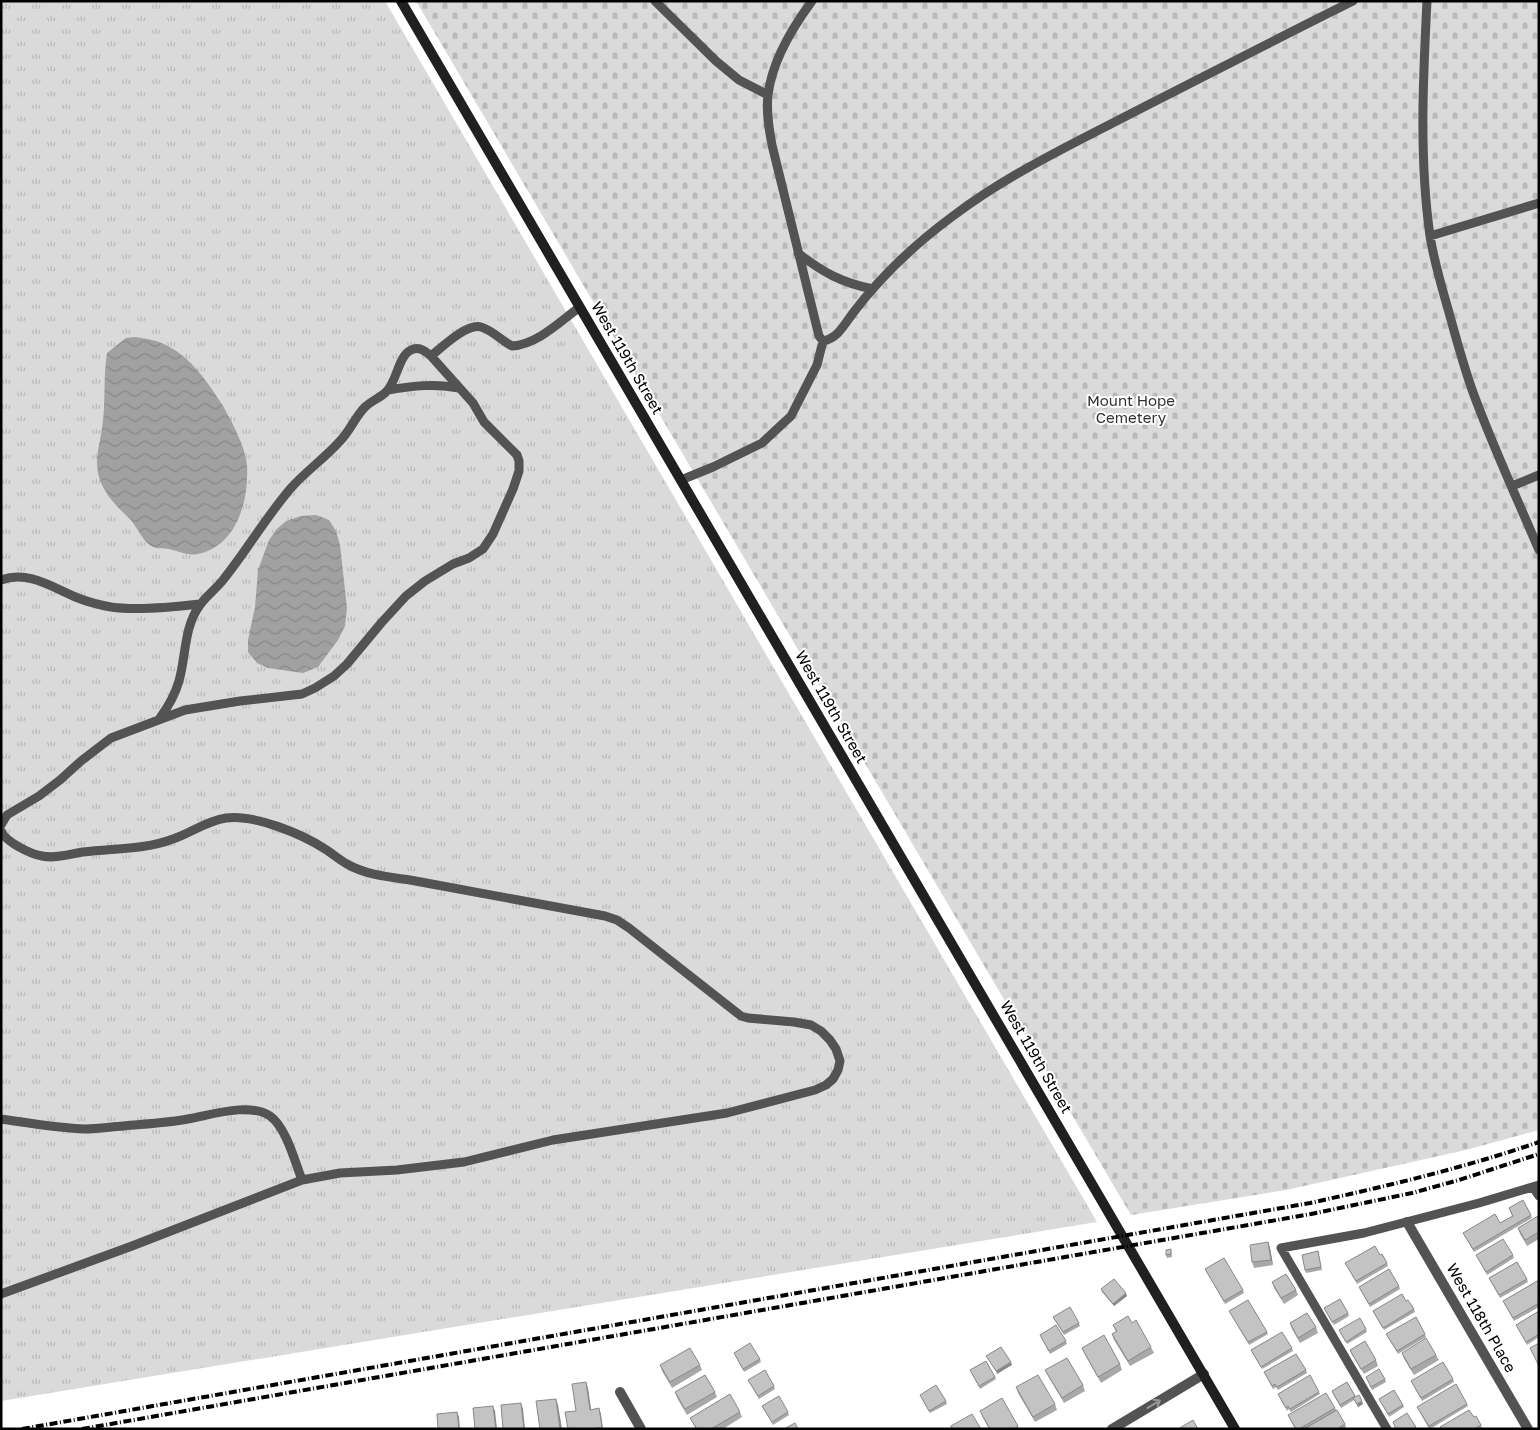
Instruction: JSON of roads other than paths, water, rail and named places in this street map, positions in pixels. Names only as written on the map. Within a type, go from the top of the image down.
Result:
[{"type":"street","name":"West 119th Street","points":[[401,1],[1236,1429]]},
{"type":"street","name":"West 118th Place","points":[[1407,1222],[1528,1429]]},
{"type":"street","points":[[1112,1429],[1204,1374]]},
{"type":"street","points":[[620,1392],[641,1429]]},
{"type":"lane","points":[[655,1],[716,61],[739,80],[768,95]]},
{"type":"lane","points":[[812,1],[784,46],[773,75],[768,95],[768,119],[772,145],[798,253],[819,336],[823,340]]},
{"type":"lane","points":[[823,340],[830,339],[838,334],[873,289],[899,260],[931,232],[973,201],[1078,141],[1353,1]]},
{"type":"lane","points":[[1427,1],[1424,54],[1424,130],[1425,176],[1430,236],[1465,367],[1477,402],[1539,550]]},
{"type":"lane","points":[[1430,236],[1539,203]]},
{"type":"lane","points":[[798,253],[815,267],[836,279],[873,289]]},
{"type":"lane","points":[[431,356],[473,327],[481,327],[512,346],[528,343],[580,307]]},
{"type":"lane","points":[[681,480],[762,443],[792,416],[817,365],[823,340]]},
{"type":"lane","points":[[1,825],[7,815],[39,796],[111,738],[185,710],[302,694],[315,688],[334,676],[347,664],[406,596],[425,581],[453,564],[469,558],[483,548],[493,534],[513,489],[519,471],[517,455],[484,422],[473,403],[423,349],[410,350],[388,390],[366,406],[342,440],[291,489],[223,580],[200,604],[187,636],[178,683],[170,702],[160,718]]},
{"type":"lane","points":[[388,390],[415,386],[450,386],[459,388]]},
{"type":"lane","points":[[1512,486],[1539,475]]},
{"type":"lane","points":[[1,580],[10,577],[20,577],[37,580],[77,598],[113,608],[172,608],[200,604]]},
{"type":"lane","points":[[1,831],[3,836],[12,843],[40,856],[53,857],[84,852],[136,848],[174,839],[212,821],[240,817],[292,832],[362,871],[605,916],[617,920],[629,928],[741,1016],[811,1025],[821,1031],[836,1049],[840,1061],[833,1079],[826,1086],[768,1104],[728,1113],[553,1140],[464,1162],[397,1170],[340,1174],[302,1180],[132,1246],[1,1294]]},
{"type":"lane","points":[[1,1119],[51,1127],[86,1129],[185,1120],[244,1109],[259,1111],[274,1119],[286,1138],[302,1180]]},
{"type":"lane","points":[[1387,1429],[1281,1248],[1364,1233],[1536,1186],[1539,1196]]},
{"type":"water","points":[[126,338],[150,339],[164,344],[182,355],[198,371],[223,406],[244,451],[247,466],[246,493],[238,520],[222,542],[198,554],[189,554],[151,546],[130,519],[110,498],[100,480],[97,461],[103,419],[107,353]]},
{"type":"water","points":[[316,515],[329,520],[336,531],[340,545],[347,608],[345,626],[338,640],[318,667],[303,673],[268,668],[257,663],[248,652],[248,640],[255,607],[258,570],[269,540],[277,529],[286,521],[301,516]]},
{"type":"railway","points":[[22,1429],[1310,1203],[1425,1176],[1539,1142]]},
{"type":"railway","points":[[82,1429],[1311,1214],[1412,1193],[1539,1154]]},
{"type":"park label","name":"Mount Hope Cemetery","points":[[1131,410]]}]
